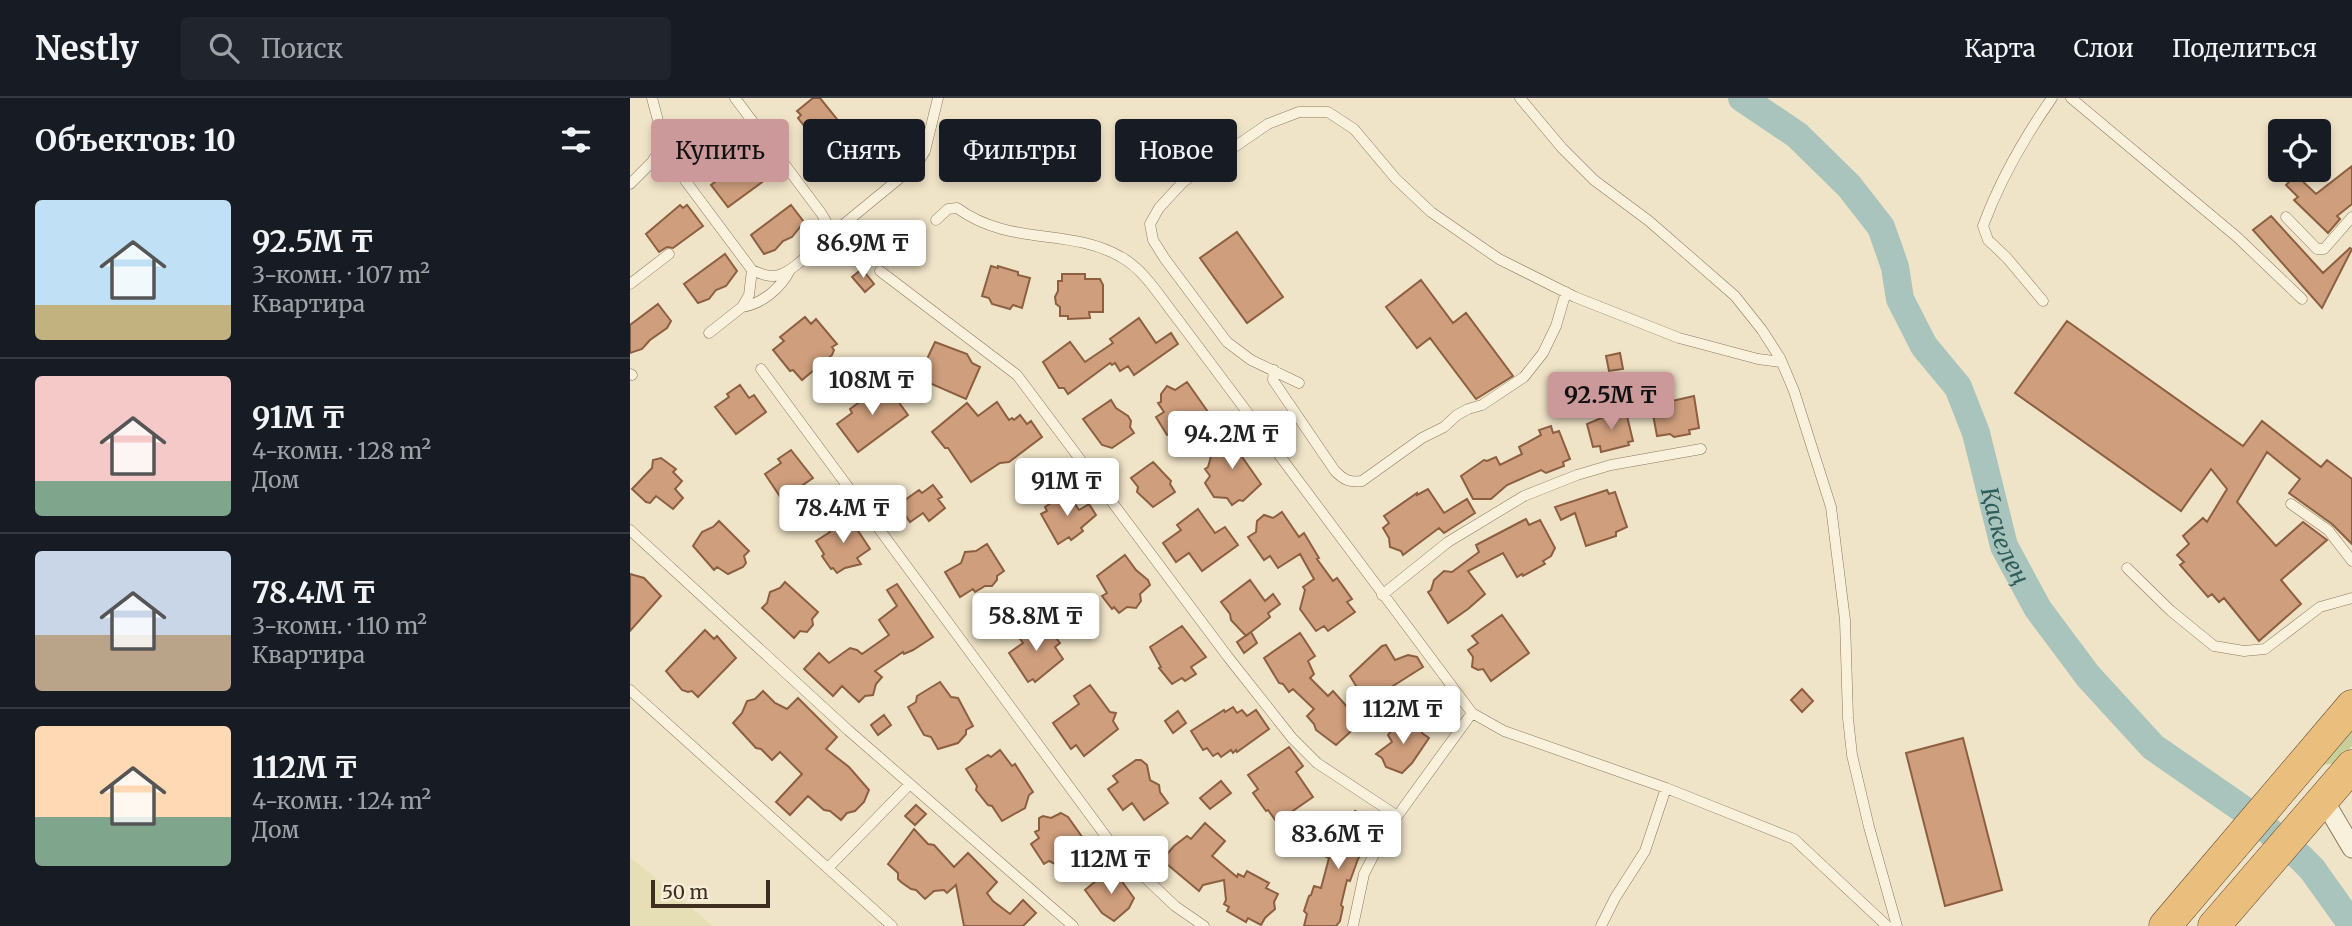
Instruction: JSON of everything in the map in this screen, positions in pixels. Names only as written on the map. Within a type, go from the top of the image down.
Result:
[{"type":"highway","points":[[2165,926],[2352,706]]},
{"type":"highway","points":[[2214,926],[2352,766]]},
{"type":"street","points":[[2323,799],[2352,848]]},
{"type":"lane","points":[[652,98],[658,119]]},
{"type":"lane","points":[[735,98],[833,233]]},
{"type":"lane","points":[[686,182],[752,270],[764,276],[778,276],[917,164],[925,151],[938,98]]},
{"type":"lane","points":[[1520,98],[1562,148],[1594,180],[1649,221],[1735,296],[1762,330],[1781,362],[1794,391],[1831,507],[1845,620],[1852,755],[1897,926]]},
{"type":"lane","points":[[2043,301],[1988,240],[1983,226],[1995,193],[2030,130],[2052,98]]},
{"type":"lane","points":[[2071,98],[2237,237],[2302,299]]},
{"type":"lane","points":[[1299,383],[1251,360],[1227,342],[1153,240],[1150,224],[1159,208],[1183,182],[1268,124],[1299,112],[1328,112],[1354,129],[1396,179],[1431,212],[1499,259],[1566,292],[1679,338],[1758,359],[1781,362]]},
{"type":"lane","points":[[630,184],[651,163]]},
{"type":"lane","points":[[936,220],[948,209],[957,208],[990,227],[1020,234],[1072,240],[1101,248],[1123,258],[1145,278],[1179,321],[1381,595],[1472,713],[1504,731],[1666,788],[1794,839],[1888,926]]},
{"type":"lane","points":[[2286,217],[2317,249],[2324,249],[2352,217]]},
{"type":"lane","points":[[630,284],[669,254]]},
{"type":"lane","points":[[742,307],[752,305],[770,294],[785,280],[790,269]]},
{"type":"lane","points":[[709,332],[742,307],[749,295],[752,270]]},
{"type":"lane","points":[[880,271],[1017,375],[1228,657],[1292,738],[1317,763],[1396,815]]},
{"type":"lane","points":[[1274,370],[1273,380],[1335,471],[1343,479],[1362,481],[1422,438],[1444,427],[1457,415],[1482,405],[1524,377],[1543,353],[1556,326],[1566,292]]},
{"type":"lane","points":[[761,369],[1116,850],[1175,906],[1204,926]]},
{"type":"lane","points":[[1381,595],[1448,542],[1524,496],[1577,475],[1701,449]]},
{"type":"lane","points":[[2291,504],[2328,530],[2352,561]]},
{"type":"lane","points":[[630,530],[910,784],[1073,926]]},
{"type":"lane","points":[[2127,568],[2171,611],[2214,646],[2244,651],[2265,649],[2320,607],[2352,598]]},
{"type":"lane","points":[[630,690],[892,926]]},
{"type":"lane","points":[[1353,926],[1364,874],[1396,815],[1472,713]]},
{"type":"lane","points":[[828,868],[910,784]]},
{"type":"lane","points":[[1601,926],[1644,851],[1666,788]]},
{"type":"shaded area","points":[[630,857],[713,926],[630,926]]},
{"type":"green space","points":[[2352,728],[2352,746],[2338,763],[2321,765]]},
{"type":"building","points":[[813,98],[820,98],[837,119],[803,119],[803,124],[797,111]]},
{"type":"building","points":[[2352,166],[2352,204],[2337,216],[2340,219],[2328,233],[2294,200],[2298,197],[2286,185],[2289,182],[2303,182],[2316,194]]},
{"type":"building","points":[[715,182],[762,182],[728,207],[711,185]]},
{"type":"building","points":[[680,205],[683,208],[687,205],[703,226],[673,248],[667,247],[659,252],[646,234]]},
{"type":"building","points":[[791,205],[804,222],[792,237],[783,241],[775,250],[764,254],[751,235]]},
{"type":"building","points":[[2271,216],[2323,273],[2352,249],[2322,308],[2253,230]]},
{"type":"building","points":[[1237,232],[1283,297],[1247,323],[1200,258]]},
{"type":"building","points":[[725,254],[737,271],[726,286],[716,290],[709,299],[698,303],[684,284]]},
{"type":"building","points":[[991,266],[1018,272],[1018,275],[1030,278],[1022,308],[1013,305],[1010,309],[992,304],[989,298],[982,296]]},
{"type":"building","points":[[862,269],[874,284],[865,292],[852,277]]},
{"type":"building","points":[[1062,274],[1085,274],[1085,279],[1100,279],[1103,285],[1103,312],[1089,312],[1090,318],[1068,319],[1068,316],[1060,316],[1060,307],[1056,304],[1055,297]]},
{"type":"building","points":[[1421,280],[1453,323],[1466,313],[1513,376],[1476,399],[1430,338],[1417,348],[1386,307]]},
{"type":"building","points":[[658,304],[671,321],[667,328],[642,349],[630,353],[630,325]]},
{"type":"building","points":[[805,317],[811,324],[816,319],[837,344],[832,347],[832,355],[802,380],[793,370],[790,371],[773,350],[784,341],[780,337]]},
{"type":"building","points":[[1139,318],[1156,343],[1171,333],[1178,344],[1134,375],[1128,366],[1120,371],[1115,363],[1110,363],[1068,394],[1064,388],[1059,388],[1043,362],[1070,342],[1085,362],[1113,343],[1110,339]]},
{"type":"building","points":[[2067,321],[2243,446],[2262,421],[2321,467],[2327,460],[2352,479],[2352,544],[2332,524],[2289,493],[2300,479],[2267,452],[2237,502],[2276,546],[2303,522],[2327,540],[2281,580],[2301,604],[2259,641],[2224,598],[2219,602],[2212,594],[2208,597],[2180,565],[2184,562],[2177,555],[2189,544],[2183,536],[2203,518],[2207,522],[2227,489],[2211,469],[2181,511],[2015,393]]},
{"type":"building","points":[[935,342],[967,354],[972,363],[980,367],[966,399],[918,378]]},
{"type":"building","points":[[1620,353],[1623,369],[1609,371],[1606,356]]},
{"type":"building","points":[[884,382],[908,415],[858,452],[837,424],[852,413],[850,409],[865,398],[863,397]]},
{"type":"building","points":[[1187,382],[1213,419],[1196,434],[1183,439],[1177,429],[1167,435],[1156,417],[1164,412],[1158,403],[1161,402],[1161,394],[1167,386],[1175,390]]},
{"type":"building","points":[[740,385],[749,398],[754,395],[766,412],[736,434],[715,407]]},
{"type":"building","points":[[1670,389],[1672,401],[1694,396],[1699,428],[1689,430],[1690,434],[1657,436],[1649,393]]},
{"type":"building","points":[[1111,400],[1116,408],[1128,416],[1134,433],[1112,448],[1102,445],[1083,419]]},
{"type":"building","points":[[997,402],[1009,420],[1020,415],[1027,424],[1031,421],[1042,437],[1009,462],[1000,463],[971,482],[948,448],[945,448],[932,432],[967,403],[978,416]]},
{"type":"building","points":[[1615,412],[1626,412],[1633,441],[1628,442],[1629,445],[1601,452],[1600,446],[1593,447],[1587,424]]},
{"type":"building","points":[[1551,426],[1553,433],[1559,431],[1570,459],[1563,462],[1564,466],[1546,473],[1541,470],[1507,485],[1491,499],[1473,499],[1461,476],[1484,460],[1496,457],[1500,465],[1522,454],[1519,447],[1541,435],[1539,430]]},
{"type":"building","points":[[1245,428],[1254,440],[1238,451],[1261,484],[1243,501],[1239,500],[1232,505],[1227,498],[1214,497],[1205,483],[1210,476],[1205,469],[1212,453],[1233,448],[1227,440]]},
{"type":"building","points":[[791,450],[813,478],[800,487],[797,495],[785,504],[765,474],[781,463],[778,459]]},
{"type":"building","points":[[661,458],[676,469],[673,472],[682,481],[675,489],[683,498],[673,509],[656,496],[650,503],[646,502],[632,489],[652,468],[653,460]]},
{"type":"building","points":[[1153,462],[1171,481],[1175,492],[1153,507],[1137,492],[1138,487],[1131,478]]},
{"type":"building","points":[[933,485],[942,497],[938,499],[945,508],[929,521],[923,513],[910,522],[898,505],[919,490],[922,493]]},
{"type":"building","points":[[1428,489],[1444,513],[1467,499],[1475,513],[1444,533],[1439,528],[1403,555],[1401,551],[1390,547],[1389,538],[1383,528],[1389,523],[1384,516],[1417,493]]},
{"type":"building","points":[[1607,490],[1609,494],[1615,492],[1627,527],[1616,532],[1616,536],[1586,546],[1575,513],[1561,520],[1555,507]]},
{"type":"building","points":[[1069,495],[1079,510],[1089,504],[1096,515],[1081,528],[1083,531],[1071,540],[1069,537],[1058,544],[1041,514],[1047,511],[1045,507],[1060,497],[1062,499]]},
{"type":"building","points":[[1198,509],[1215,533],[1225,527],[1238,545],[1202,571],[1189,553],[1176,562],[1163,543],[1181,530],[1177,525]]},
{"type":"building","points":[[1282,512],[1299,537],[1304,533],[1319,558],[1317,559],[1333,581],[1337,578],[1352,599],[1347,602],[1355,612],[1328,631],[1324,626],[1316,631],[1300,609],[1305,590],[1303,587],[1314,579],[1300,554],[1278,568],[1270,556],[1264,560],[1248,537],[1256,532],[1257,521],[1264,515],[1273,518]]},
{"type":"building","points":[[846,516],[870,549],[857,558],[861,564],[837,573],[822,556],[824,554],[816,541],[830,532],[827,528]]},
{"type":"building","points":[[1526,519],[1529,525],[1540,520],[1555,548],[1551,556],[1543,561],[1545,564],[1517,577],[1503,553],[1468,571],[1485,594],[1448,623],[1428,592],[1434,580],[1444,571],[1452,572],[1479,552],[1476,545]]},
{"type":"building","points":[[719,521],[749,551],[744,556],[746,563],[743,567],[728,574],[717,567],[714,570],[693,546],[702,532]]},
{"type":"building","points":[[987,544],[1004,571],[997,576],[992,586],[985,586],[975,592],[973,589],[960,597],[945,572],[961,563],[965,552],[976,551]]},
{"type":"building","points":[[1125,555],[1150,585],[1140,594],[1141,601],[1136,608],[1127,607],[1119,613],[1114,607],[1112,609],[1102,596],[1107,593],[1097,576]]},
{"type":"building","points":[[630,574],[644,578],[661,596],[630,631]]},
{"type":"building","points":[[1250,580],[1265,601],[1273,594],[1280,604],[1268,613],[1270,617],[1246,636],[1231,620],[1221,602]]},
{"type":"building","points":[[785,582],[818,612],[807,632],[800,631],[794,638],[762,608],[767,603],[770,592],[780,588]]},
{"type":"building","points":[[897,584],[933,637],[913,650],[904,654],[903,652],[875,671],[882,677],[876,684],[873,695],[865,696],[859,702],[842,686],[833,696],[804,669],[819,653],[829,663],[850,648],[862,654],[889,635],[879,620],[897,606],[887,590]]},
{"type":"building","points":[[1502,615],[1529,653],[1491,681],[1483,669],[1472,667],[1473,657],[1468,650],[1478,643],[1472,636]]},
{"type":"building","points":[[1038,623],[1045,634],[1050,630],[1060,643],[1055,647],[1063,659],[1035,682],[1033,679],[1028,682],[1009,653],[1023,643],[1018,636]]},
{"type":"building","points":[[1182,626],[1206,657],[1191,667],[1196,674],[1185,681],[1182,678],[1172,684],[1159,668],[1161,667],[1150,647]]},
{"type":"building","points":[[705,630],[714,639],[717,636],[736,658],[698,697],[692,691],[682,690],[666,671]]},
{"type":"building","points":[[1251,632],[1257,643],[1244,653],[1237,642]]},
{"type":"building","points":[[1300,633],[1315,656],[1308,661],[1314,674],[1310,678],[1328,696],[1333,691],[1358,719],[1355,722],[1358,725],[1336,745],[1316,730],[1307,716],[1314,709],[1293,689],[1289,692],[1279,683],[1264,658]]},
{"type":"building","points":[[1386,645],[1395,660],[1408,655],[1417,657],[1423,667],[1374,698],[1367,690],[1361,694],[1350,676]]},
{"type":"building","points":[[940,682],[951,697],[958,698],[973,726],[966,730],[958,743],[938,749],[931,737],[924,735],[908,707],[916,702],[917,696]]},
{"type":"building","points":[[1090,685],[1110,712],[1116,713],[1113,721],[1118,729],[1084,756],[1076,745],[1071,749],[1053,723],[1079,704],[1074,696]]},
{"type":"building","points":[[1802,689],[1813,701],[1802,712],[1791,700]]},
{"type":"building","points":[[763,691],[775,703],[787,709],[798,698],[837,737],[826,749],[849,767],[869,790],[864,802],[855,811],[847,813],[841,820],[808,796],[790,815],[776,802],[802,774],[780,752],[772,760],[761,749],[756,748],[733,723],[742,713],[747,701],[755,699]]},
{"type":"building","points":[[1233,707],[1237,713],[1242,710],[1247,716],[1256,710],[1269,729],[1237,752],[1236,750],[1233,753],[1231,750],[1221,757],[1218,753],[1213,756],[1207,748],[1203,750],[1191,731]]},
{"type":"building","points":[[1178,711],[1186,723],[1173,733],[1165,721]]},
{"type":"building","points":[[884,715],[891,725],[878,735],[871,725]]},
{"type":"building","points":[[1402,717],[1409,723],[1416,722],[1423,726],[1422,733],[1429,738],[1402,773],[1386,767],[1382,758],[1376,754],[1392,742],[1388,735]]},
{"type":"building","points":[[1963,738],[2002,890],[1945,906],[1906,753]]},
{"type":"building","points":[[1289,747],[1303,766],[1296,772],[1313,797],[1287,815],[1284,823],[1276,821],[1268,810],[1266,811],[1253,793],[1258,789],[1248,775]]},
{"type":"building","points":[[1000,750],[1012,766],[1015,764],[1033,792],[1029,795],[1025,808],[1002,821],[976,790],[977,786],[966,769]]},
{"type":"building","points":[[1136,760],[1147,765],[1150,780],[1159,785],[1160,792],[1168,803],[1144,820],[1132,803],[1123,810],[1108,789],[1118,782],[1113,776]]},
{"type":"building","points":[[1221,781],[1231,793],[1210,809],[1200,798]]},
{"type":"building","points":[[916,805],[926,814],[915,825],[905,816]]},
{"type":"building","points":[[1355,811],[1376,821],[1366,841],[1369,844],[1358,859],[1350,881],[1347,880],[1340,921],[1336,926],[1304,926],[1307,914],[1304,911],[1309,896],[1314,886],[1321,888],[1329,858],[1325,856],[1330,846],[1328,842],[1342,820],[1349,823]]},
{"type":"building","points":[[1061,813],[1068,817],[1090,848],[1062,867],[1049,861],[1044,864],[1031,844],[1039,838],[1035,832],[1039,830],[1039,818],[1051,818]]},
{"type":"building","points":[[1205,823],[1225,841],[1212,856],[1237,877],[1238,874],[1244,877],[1247,871],[1269,883],[1266,888],[1278,894],[1274,902],[1275,909],[1261,925],[1248,918],[1246,922],[1227,911],[1229,907],[1224,904],[1224,880],[1203,885],[1199,891],[1162,860],[1187,836],[1191,839]]},
{"type":"building","points":[[914,829],[928,844],[934,845],[954,867],[968,853],[997,882],[987,893],[1010,914],[1023,900],[1036,913],[1023,926],[964,926],[956,885],[947,893],[944,890],[934,891],[925,899],[916,890],[901,882],[898,873],[888,864]]},
{"type":"building","points":[[1108,871],[1113,877],[1118,876],[1134,898],[1129,908],[1114,921],[1102,913],[1085,890]]},
{"type":"waterway","name":"Қаскелең","points":[[1742,98],[1797,135],[1849,186],[1881,227],[1895,267],[1900,299],[1924,346],[1958,387],[1976,433],[2004,546],[2038,609],[2088,676],[2153,747],[2244,810],[2300,857],[2312,869],[2352,925]]}]
